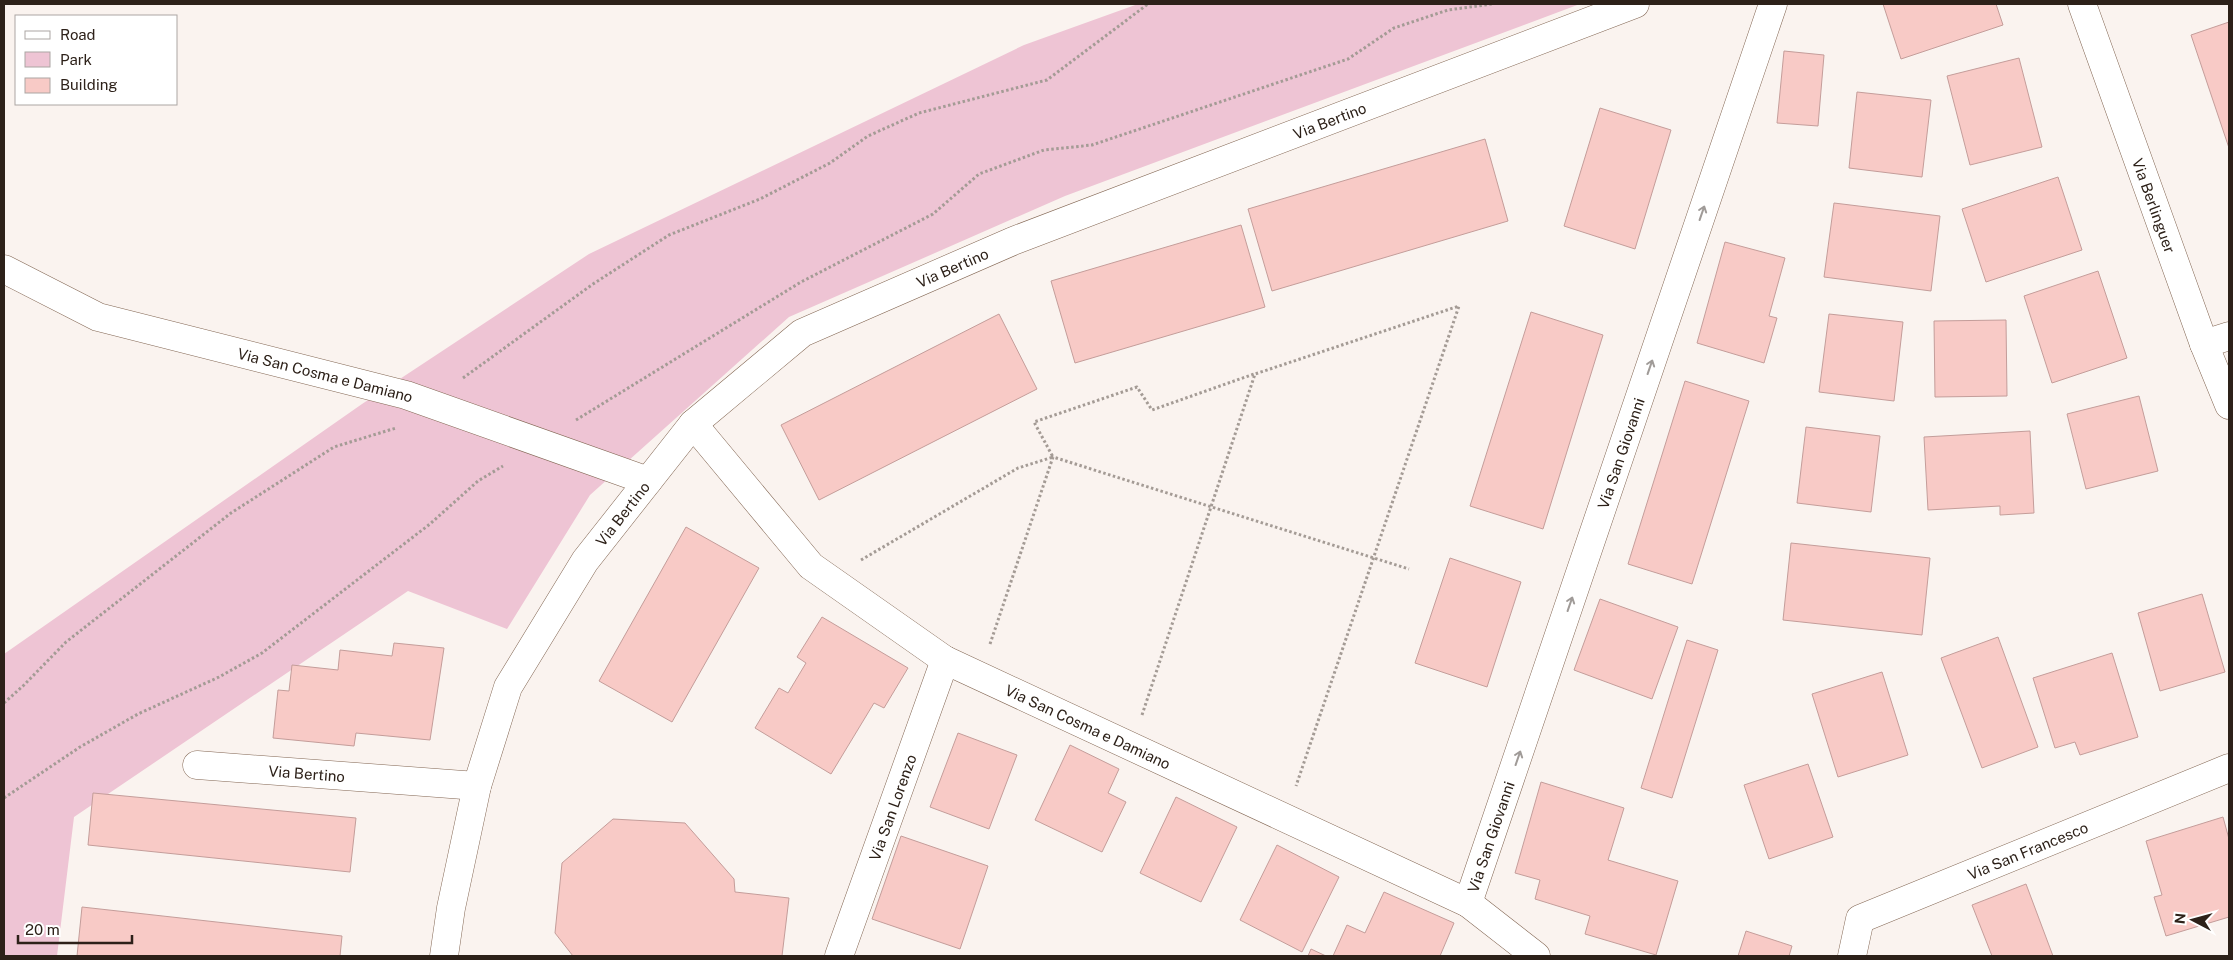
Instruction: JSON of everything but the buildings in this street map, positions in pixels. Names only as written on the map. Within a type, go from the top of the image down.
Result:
[{"type":"street","name":"Via Bertino","points":[[444,956],[450,908],[477,786],[508,687],[585,561],[693,424],[802,334],[1013,241],[1635,4]]},
{"type":"street","name":"Via San Giovanni","points":[[1468,903],[1773,4]]},
{"type":"street","name":"Via Berlinguer","points":[[2082,4],[2217,340],[2229,406]]},
{"type":"street","name":"Via San Cosma e Damiano","points":[[4,269],[98,317],[406,395],[648,481]]},
{"type":"street","name":"Via San Cosma e Damiano","points":[[693,424],[811,566],[945,660],[1468,903],[1536,956]]},
{"type":"street","name":"Via San Lorenzo","points":[[839,956],[945,660]]},
{"type":"street","name":"Via Bertino","points":[[197,765],[477,786]]},
{"type":"street","name":"Via San Francesco","points":[[1852,956],[1860,919],[2229,768]]},
{"type":"path","points":[[4,702],[24,685],[66,642],[231,513],[334,447],[397,427],[592,284],[669,235],[760,199],[830,163],[868,136],[918,113],[1046,80],[1148,4]]},
{"type":"path","points":[[979,676],[1053,457],[1034,422],[1137,386],[1152,410],[1459,306],[1285,818]]},
{"type":"path","points":[[1131,747],[1255,374]]},
{"type":"path","points":[[829,578],[1018,468],[1053,457],[1409,569]]},
{"type":"green space","points":[[1138,4],[1580,4],[1065,196],[789,317],[590,495],[507,629],[408,591],[74,817],[57,956],[4,956],[4,654],[362,404],[589,254],[1024,45]]}]
